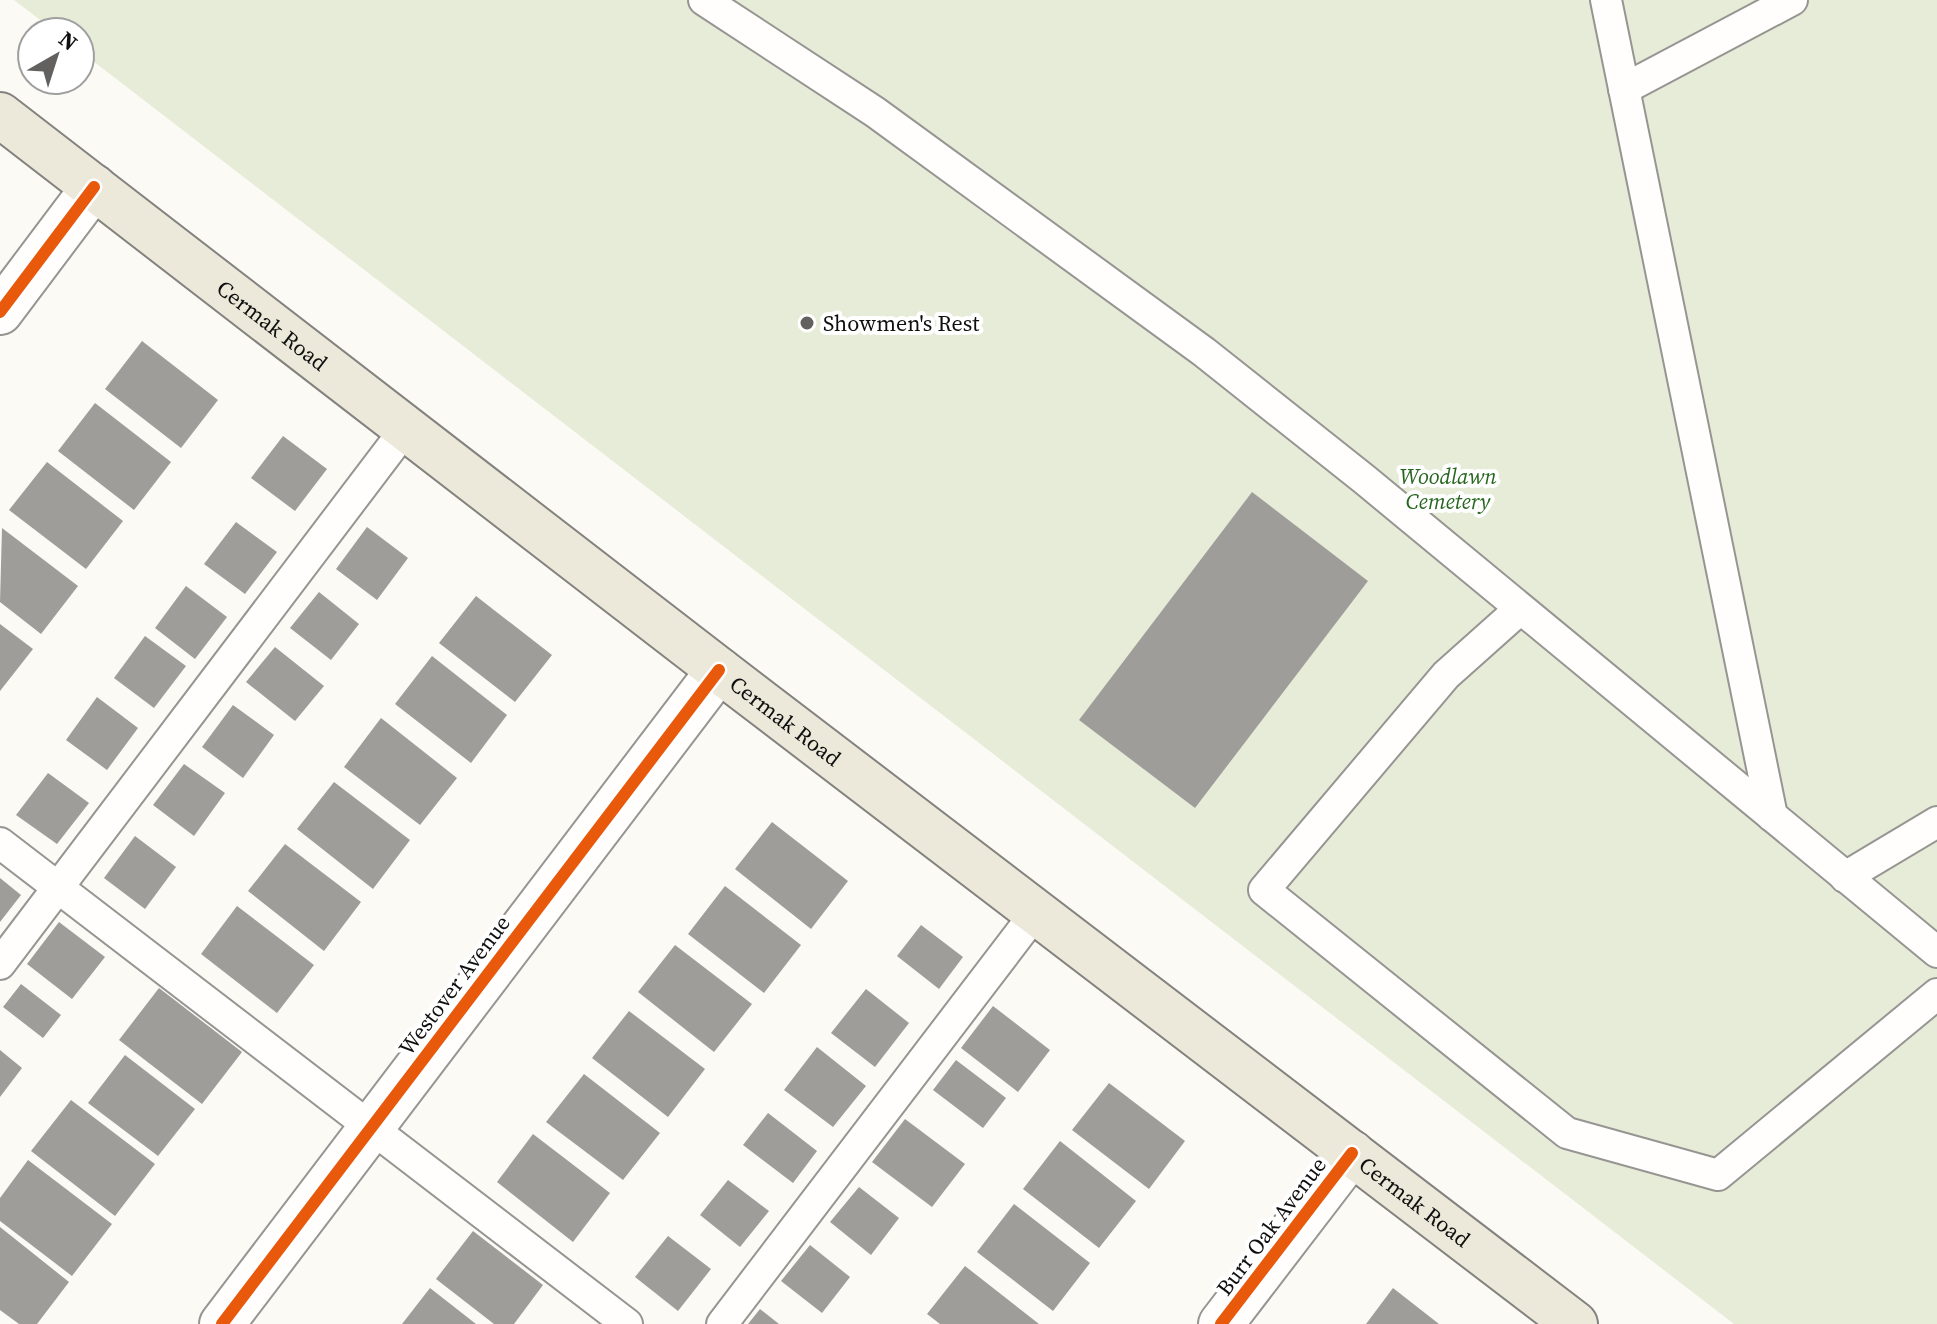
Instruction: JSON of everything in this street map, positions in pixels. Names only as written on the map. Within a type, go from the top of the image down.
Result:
[{"type":"main road","name":"Cermak Road","points":[[0,115],[719,670],[1575,1324]]},
{"type":"street","points":[[0,312],[94,187]]},
{"type":"street","name":"Westover Avenue","points":[[222,1324],[719,670]]},
{"type":"street","name":"Burr Oak Avenue","points":[[1221,1324],[1352,1153]]},
{"type":"lane","points":[[704,0],[875,112],[1204,352],[1364,479],[1937,952]]},
{"type":"lane","points":[[1606,0],[1772,816]]},
{"type":"lane","points":[[1624,89],[1792,0]]},
{"type":"lane","points":[[0,964],[407,427]]},
{"type":"lane","points":[[1520,609],[1446,675],[1264,890],[1567,1133],[1718,1175],[1937,994]]},
{"type":"lane","points":[[1845,877],[1937,822]]},
{"type":"lane","points":[[0,843],[627,1324]]},
{"type":"lane","points":[[722,1324],[1037,911]]},
{"type":"green space","name":"Woodlawn Cemetery","points":[[14,0],[1937,0],[1937,1324],[1734,1324],[96,63],[96,16],[35,16]]},
{"type":"building","points":[[142,341],[218,400],[181,448],[105,389]]},
{"type":"building","points":[[95,403],[171,462],[134,510],[58,451]]},
{"type":"building","points":[[283,436],[327,469],[295,511],[251,478]]},
{"type":"building","points":[[47,462],[123,521],[86,569],[9,510]]},
{"type":"building","points":[[1252,492],[1368,581],[1195,808],[1079,720]]},
{"type":"building","points":[[236,522],[277,552],[245,594],[204,564]]},
{"type":"building","points":[[367,527],[408,558],[377,600],[336,569]]},
{"type":"building","points":[[2,528],[78,586],[41,634],[0,602]]},
{"type":"building","points":[[186,586],[227,617],[195,659],[155,628]]},
{"type":"building","points":[[319,592],[359,624],[331,660],[290,628]]},
{"type":"building","points":[[476,596],[552,655],[515,702],[439,643]]},
{"type":"building","points":[[0,624],[33,649],[0,691]]},
{"type":"building","points":[[145,636],[186,666],[154,708],[114,678]]},
{"type":"building","points":[[275,647],[324,686],[295,721],[246,682]]},
{"type":"building","points":[[432,656],[507,715],[471,763],[395,704]]},
{"type":"building","points":[[97,697],[138,728],[107,770],[66,740]]},
{"type":"building","points":[[233,705],[274,735],[243,778],[202,747]]},
{"type":"building","points":[[381,718],[457,778],[420,825],[344,767]]},
{"type":"building","points":[[184,764],[225,793],[194,836],[153,805]]},
{"type":"building","points":[[48,773],[89,803],[57,844],[16,815]]},
{"type":"building","points":[[334,782],[410,840],[373,889],[297,829]]},
{"type":"building","points":[[772,822],[848,881],[811,929],[735,869]]},
{"type":"building","points":[[135,836],[176,867],[145,909],[104,878]]},
{"type":"building","points":[[285,844],[361,902],[324,951],[248,891]]},
{"type":"building","points":[[0,878],[21,895],[0,922]]},
{"type":"building","points":[[725,886],[801,945],[764,993],[688,934]]},
{"type":"building","points":[[237,906],[314,965],[277,1013],[201,954]]},
{"type":"building","points":[[59,922],[105,957],[72,999],[27,964]]},
{"type":"building","points":[[921,925],[963,957],[939,989],[897,956]]},
{"type":"building","points":[[675,945],[752,1004],[714,1052],[638,992]]},
{"type":"building","points":[[21,984],[61,1015],[43,1038],[3,1007]]},
{"type":"building","points":[[159,988],[242,1052],[202,1104],[119,1040]]},
{"type":"building","points":[[866,989],[909,1023],[875,1067],[831,1033]]},
{"type":"building","points":[[993,1006],[1050,1050],[1018,1092],[961,1048]]},
{"type":"building","points":[[629,1011],[705,1069],[668,1117],[592,1058]]},
{"type":"building","points":[[817,1047],[866,1086],[833,1127],[784,1090]]},
{"type":"building","points":[[0,1050],[22,1068],[0,1097]]},
{"type":"building","points":[[125,1055],[195,1109],[158,1156],[88,1103]]},
{"type":"building","points":[[956,1060],[1006,1098],[983,1128],[933,1090]]},
{"type":"building","points":[[584,1074],[660,1133],[623,1180],[546,1122]]},
{"type":"building","points":[[1109,1083],[1185,1141],[1149,1189],[1072,1130]]},
{"type":"building","points":[[71,1100],[155,1164],[115,1216],[31,1151]]},
{"type":"building","points":[[768,1113],[817,1151],[793,1183],[743,1145]]},
{"type":"building","points":[[905,1119],[965,1164],[932,1207],[872,1162]]},
{"type":"building","points":[[533,1134],[610,1193],[573,1242],[497,1182]]},
{"type":"building","points":[[1060,1141],[1136,1201],[1099,1248],[1023,1189]]},
{"type":"building","points":[[28,1160],[112,1224],[72,1276],[0,1221],[0,1198]]},
{"type":"building","points":[[728,1180],[769,1211],[740,1247],[700,1215]]},
{"type":"building","points":[[859,1187],[899,1218],[871,1255],[830,1222]]},
{"type":"building","points":[[1014,1204],[1090,1263],[1053,1311],[977,1252]]},
{"type":"building","points":[[0,1227],[69,1282],[37,1324],[19,1324],[0,1310]]},
{"type":"building","points":[[473,1231],[543,1285],[514,1324],[494,1324],[436,1279]]},
{"type":"building","points":[[668,1236],[711,1269],[678,1311],[635,1277]]},
{"type":"building","points":[[810,1245],[850,1277],[822,1313],[781,1281]]},
{"type":"building","points":[[965,1266],[1039,1324],[940,1324],[927,1314]]},
{"type":"building","points":[[430,1288],[476,1324],[402,1324]]},
{"type":"building","points":[[1393,1288],[1439,1324],[1366,1324]]},
{"type":"building","points":[[760,1309],[779,1324],[748,1324]]},
{"type":"cycle path","points":[[0,312],[94,187]]},
{"type":"cycle path","points":[[222,1324],[719,670]]},
{"type":"cycle path","points":[[1221,1324],[1352,1153]]},
{"type":"place","name":"Showmen's Rest","points":[[807,323]]}]
